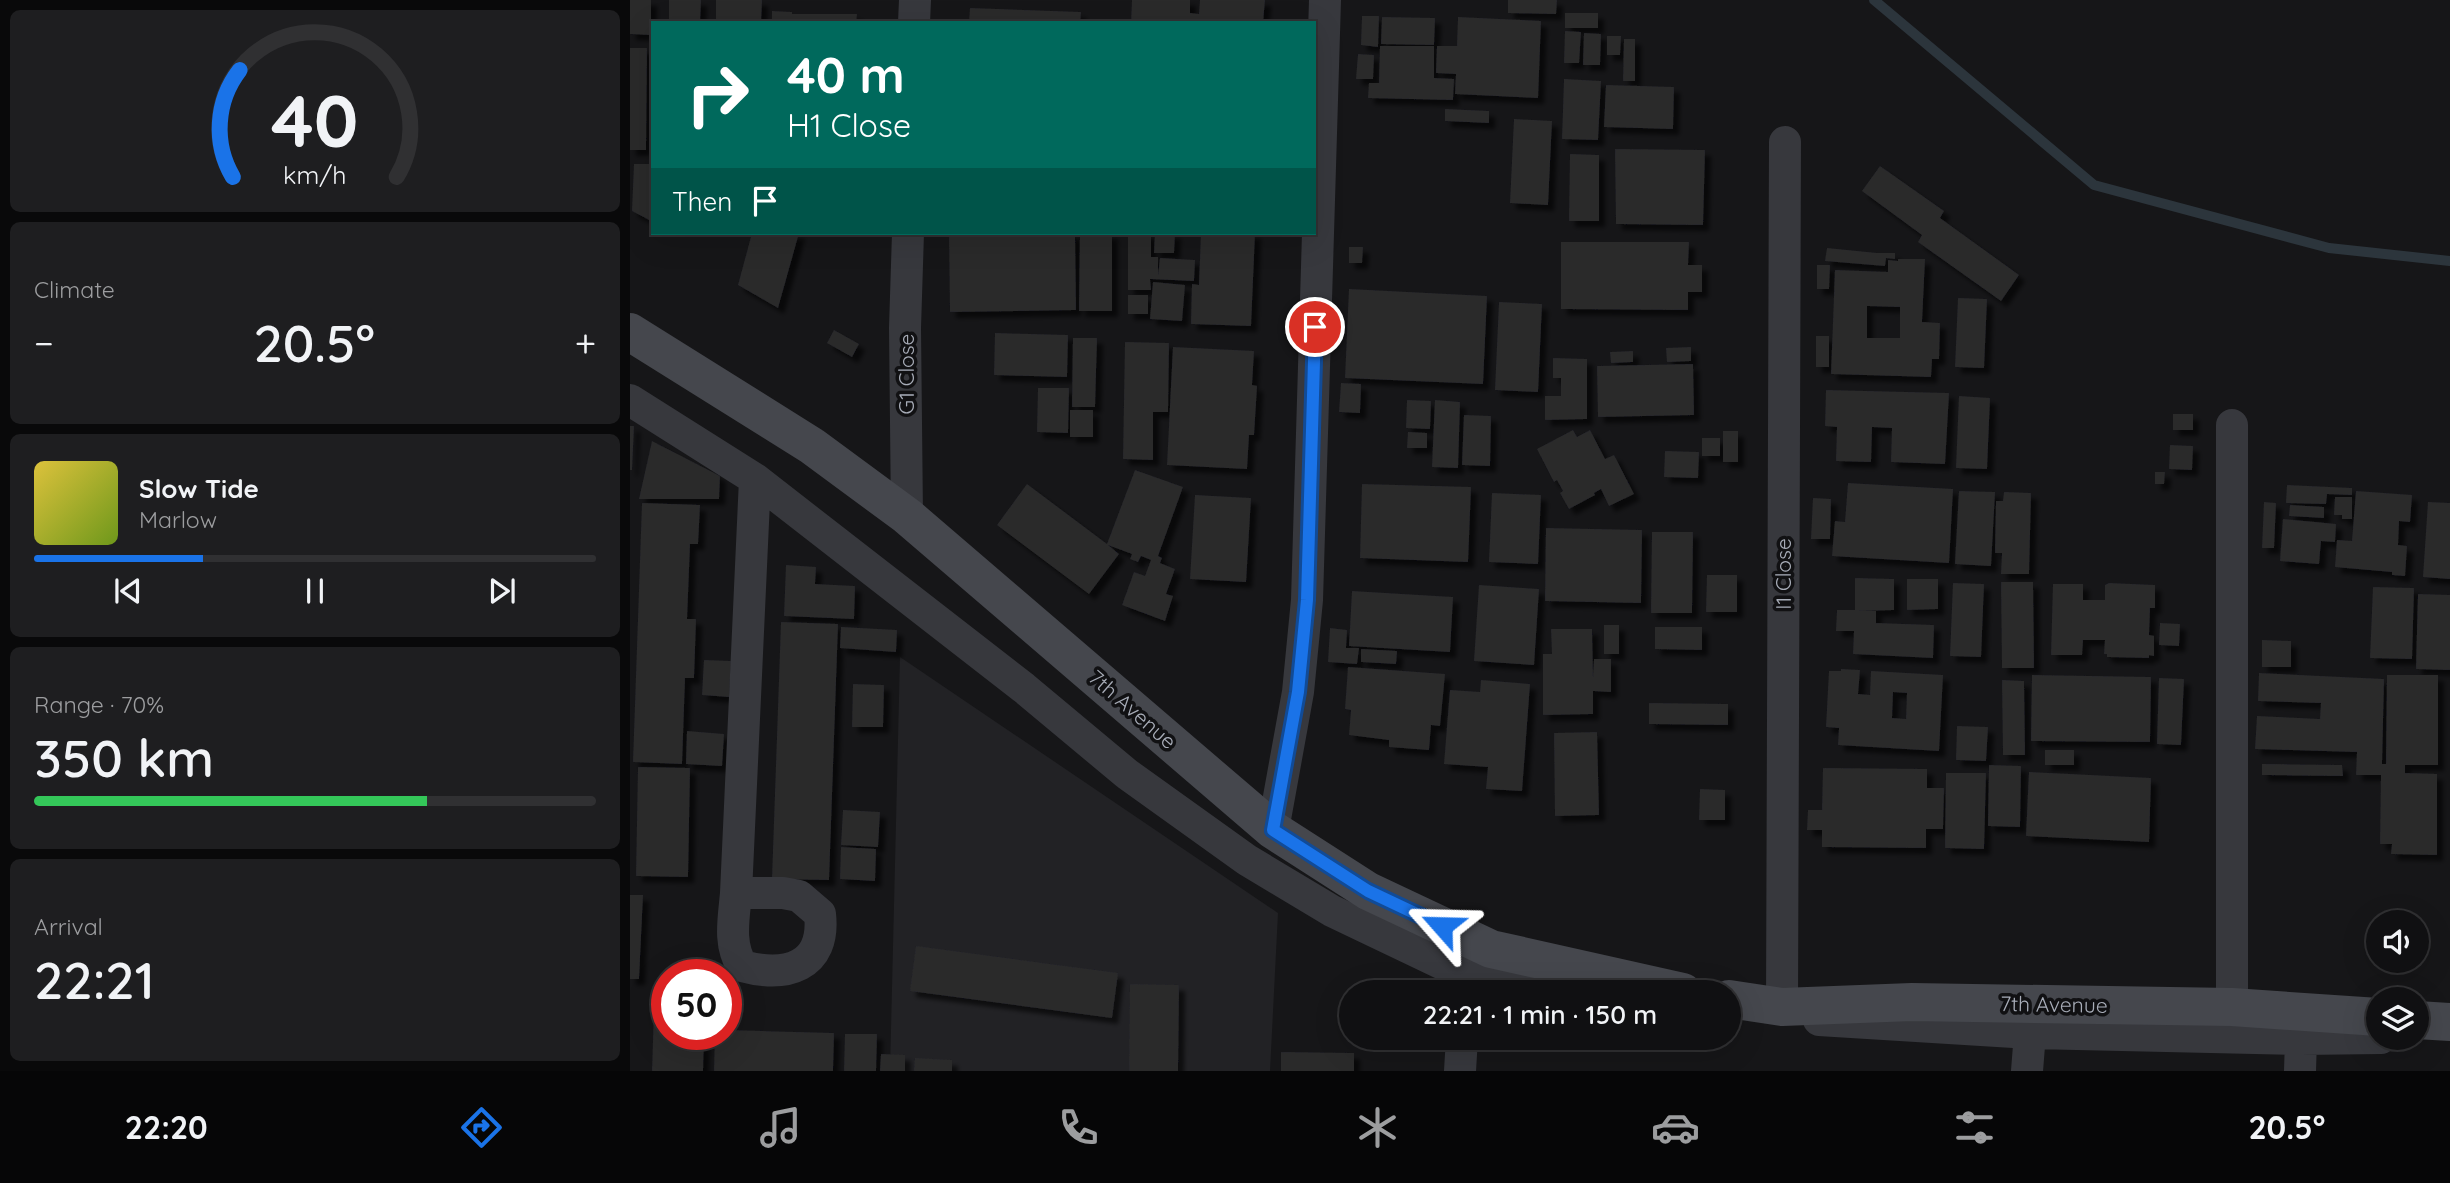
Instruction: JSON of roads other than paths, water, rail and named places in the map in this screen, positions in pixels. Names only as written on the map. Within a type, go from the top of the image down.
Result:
[{"type":"main road","name":"7th Avenue","points":[[630,332],[812,446],[907,516],[1273,830],[1368,891],[1491,949],[1629,980]]},
{"type":"main road","name":"7th Avenue","points":[[1741,1001],[1782,1007],[1912,1002],[2232,1007],[2366,1016]]},
{"type":"main road","points":[[2429,1021],[2450,1022]]},
{"type":"street","points":[[914,21],[915,0]]},
{"type":"street","points":[[1273,830],[1298,692],[1307,600],[1325,0]]},
{"type":"street","name":"I1 Close","points":[[1782,1007],[1785,142]]},
{"type":"street","name":"G1 Close","points":[[907,516],[905,328],[908,235]]},
{"type":"street","points":[[630,400],[755,480],[1024,688],[1127,774],[1247,860],[1332,912],[1459,980]]},
{"type":"street","points":[[2232,425],[2232,1007]]},
{"type":"street","points":[[736,893],[755,480]]},
{"type":"street","points":[[1741,1016],[2030,1033],[2366,1038]]},
{"type":"street","points":[[2027,1071],[2030,1033]]},
{"type":"street","points":[[2429,1037],[2450,1037]]},
{"type":"street","points":[[2300,1071],[2301,1039]]},
{"type":"street","points":[[1460,1071],[1461,1050]]},
{"type":"waterway","points":[[1874,0],[2094,185],[2329,248],[2450,261]]}]
